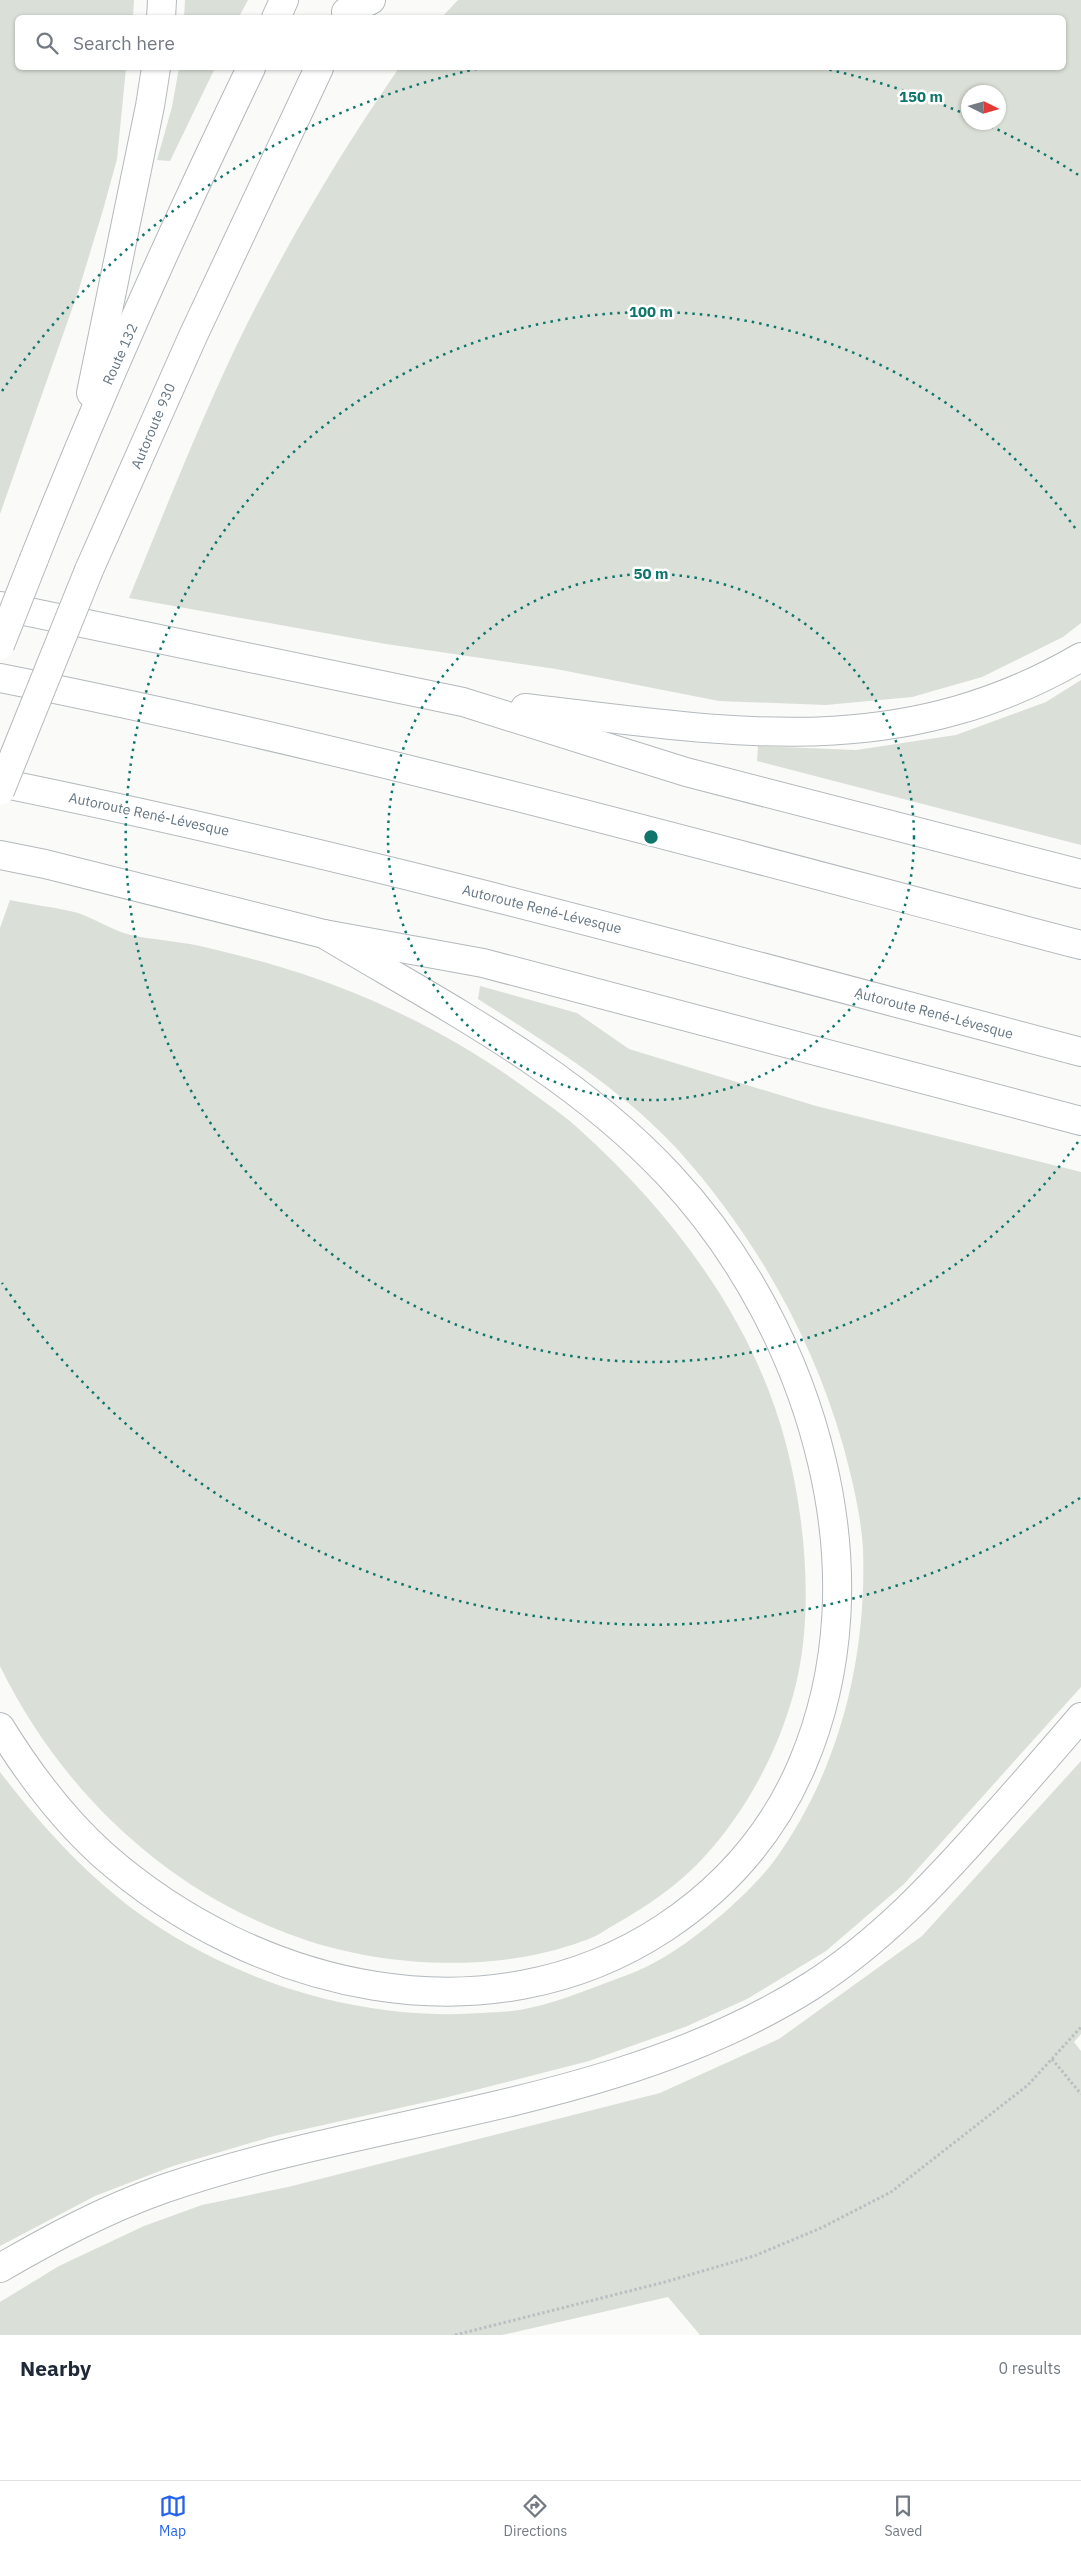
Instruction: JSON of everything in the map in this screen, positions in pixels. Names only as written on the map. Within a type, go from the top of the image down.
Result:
[{"type":"highway","points":[[161,15],[162,0]]},
{"type":"highway","points":[[277,15],[284,0]]},
{"type":"highway","points":[[347,10],[371,0]]},
{"type":"highway","points":[[81,443],[156,70]]},
{"type":"highway","name":"Route 132","points":[[0,645],[81,443],[188,198],[250,70]]},
{"type":"highway","name":"Autoroute 930","points":[[0,791],[89,570],[192,336],[318,70]]},
{"type":"highway","points":[[0,606],[463,702],[754,732],[847,731],[917,722],[964,709],[1023,688],[1081,657]]},
{"type":"highway","points":[[0,678],[237,728],[444,778],[1081,945]]},
{"type":"highway","points":[[463,702],[686,772],[1081,874]]},
{"type":"highway","name":"Autoroute René-Lévesque","points":[[0,783],[214,828],[428,880],[1081,1052]]},
{"type":"highway","points":[[0,855],[45,864],[324,934],[483,963],[1081,1120]]},
{"type":"highway","points":[[0,1727],[37,1782],[79,1831],[123,1870],[185,1915],[250,1950],[311,1971],[375,1986],[431,1991],[487,1990],[544,1980],[597,1964],[649,1938],[725,1880],[749,1854],[785,1802],[812,1742],[827,1689],[835,1638],[838,1574],[833,1514],[819,1450],[799,1387],[766,1312],[744,1273],[707,1221],[675,1182],[646,1151],[591,1102],[530,1058],[324,934]]},
{"type":"highway","points":[[0,2268],[83,2222],[160,2190],[248,2164],[620,2072],[706,2040],[742,2024],[812,1986],[884,1933],[949,1868],[1081,1717]]},
{"type":"path","points":[[455,2335],[665,2282],[754,2256],[821,2228],[891,2192],[1028,2085],[1081,2026]]},
{"type":"path","points":[[1052,2059],[1081,2094]]},
{"type":"shaded area","points":[[0,0],[134,0],[133,15],[15,15],[15,70],[126,70],[117,159],[103,210],[79,289],[0,514]]},
{"type":"shaded area","points":[[185,0],[248,0],[240,15],[184,15]]},
{"type":"shaded area","points":[[458,0],[1081,0],[1081,623],[1063,637],[982,677],[912,697],[826,705],[719,701],[556,669],[386,644],[129,598],[171,494],[231,358],[247,324],[318,193],[398,70],[1066,70],[1066,15],[444,15]]},
{"type":"shaded area","points":[[179,70],[214,70],[170,161],[157,160],[172,107]]},
{"type":"shaded area","points":[[1081,680],[1081,845],[757,761],[758,746],[856,750],[956,735],[1046,702]]},
{"type":"shaded area","points":[[10,900],[78,913],[131,935],[200,946],[303,974],[373,1001],[440,1034],[504,1073],[575,1125],[647,1197],[706,1272],[731,1313],[753,1355],[772,1399],[786,1444],[798,1502],[805,1564],[805,1626],[802,1655],[790,1707],[772,1753],[749,1797],[721,1838],[705,1856],[674,1885],[638,1911],[587,1940],[550,1951],[515,1958],[479,1962],[404,1961],[368,1956],[300,1938],[251,1918],[206,1894],[163,1865],[123,1832],[87,1795],[54,1755],[25,1712],[0,1666],[0,928]]},
{"type":"shaded area","points":[[480,986],[577,1013],[629,1049],[816,1106],[1081,1172],[1081,1687],[904,1884],[826,1951],[747,1999],[685,2027],[589,2061],[444,2098],[274,2136],[173,2166],[95,2196],[0,2246],[0,1772],[51,1834],[89,1872],[129,1906],[188,1945],[267,1981],[352,2005],[438,2014],[482,2013],[531,2008],[583,1992],[648,1966],[699,1933],[749,1890],[774,1861],[797,1827],[816,1790],[832,1752],[854,1672],[863,1590],[863,1549],[853,1484],[843,1445],[815,1365],[778,1289],[756,1252],[732,1217],[679,1151],[634,1107],[584,1069],[478,999]]},
{"type":"shaded area","points":[[1081,1761],[1081,2034],[1074,2042],[1081,2051],[1081,2335],[700,2335],[668,2297],[502,2335],[0,2335],[0,2302],[59,2266],[144,2226],[202,2205],[288,2187],[660,2093],[779,2039],[922,1936]]}]
